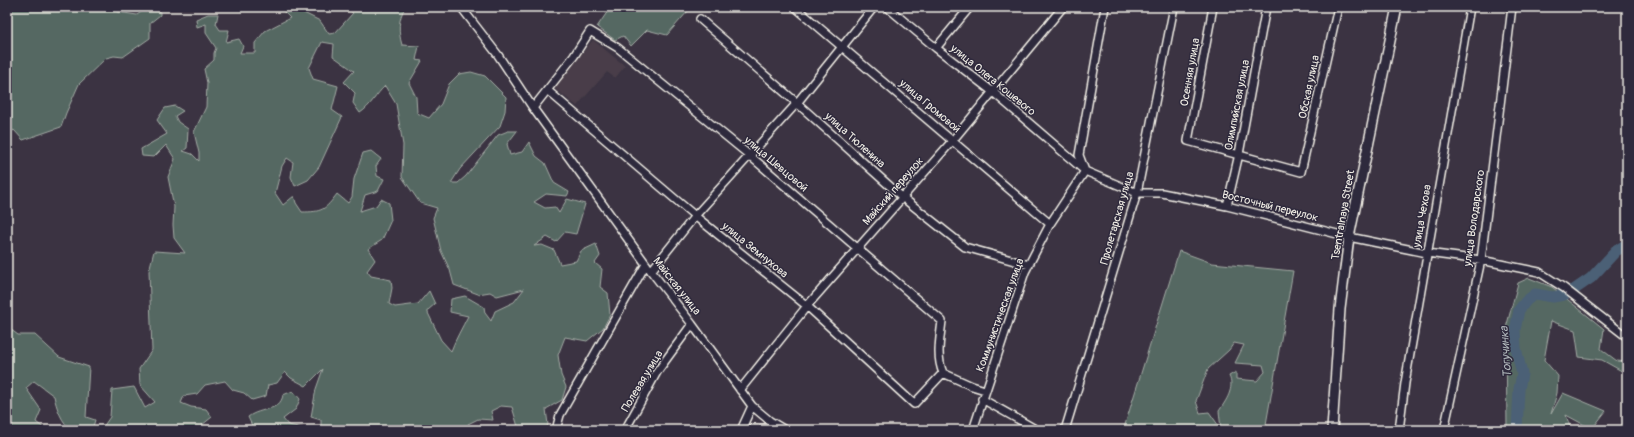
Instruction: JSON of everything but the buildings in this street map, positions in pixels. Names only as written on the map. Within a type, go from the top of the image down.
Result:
[{"type":"main road","name":"Tsentralnaya Street","points":[[1332,430],[1340,309],[1349,237],[1397,7]]},
{"type":"street","name":"Майская улица","points":[[461,7],[498,55],[533,108],[651,271],[752,406],[770,421],[783,429]]},
{"type":"street","name":"улица Громовой","points":[[795,7],[1050,224]]},
{"type":"street","points":[[651,271],[695,216],[797,103],[874,7]]},
{"type":"street","name":"улица Олега Кошевого","points":[[887,7],[992,92],[1085,171]]},
{"type":"street","points":[[936,48],[970,7]]},
{"type":"street","name":"Майский переулок","points":[[740,390],[807,306],[953,140],[1063,7]]},
{"type":"street","points":[[1085,171],[1079,155],[1105,7]]},
{"type":"street","name":"Пролетарская улица","points":[[1065,430],[1137,193],[1174,7]]},
{"type":"street","name":"Осенняя улица","points":[[1213,7],[1188,141],[1239,154]]},
{"type":"street","name":"Олимпийская улица","points":[[1227,206],[1239,154],[1266,7]]},
{"type":"street","name":"Обская улица","points":[[1239,154],[1301,172],[1338,7]]},
{"type":"street","name":"улица Чехова","points":[[1399,430],[1405,383],[1470,7]]},
{"type":"street","name":"улица Володарского","points":[[1444,430],[1481,260],[1512,7]]},
{"type":"street","name":"улица Тюленина","points":[[700,19],[902,197],[965,247],[1029,265]]},
{"type":"street","name":"улица Шевцовой","points":[[546,90],[574,56],[590,31],[618,48],[749,155],[942,321],[939,351],[940,364],[944,373]]},
{"type":"street","points":[[533,108],[546,90]]},
{"type":"street","name":"улица Земнухова","points":[[546,90],[695,216],[807,306],[914,404],[944,373]]},
{"type":"street","name":"Восточный переулок","points":[[1085,171],[1137,193],[1162,194],[1227,206],[1349,237],[1427,253],[1481,260],[1539,272],[1564,288],[1627,337]]},
{"type":"street","name":"Коммунистическая улица","points":[[973,430],[985,390],[1029,265],[1050,224],[1085,171]]},
{"type":"street","points":[[556,430],[560,415],[646,264]]},
{"type":"street","name":"Полевая улица","points":[[625,430],[657,372],[692,324]]},
{"type":"street","points":[[944,373],[972,386],[985,390]]},
{"type":"street","points":[[982,399],[1037,430]]},
{"type":"street","points":[[742,430],[752,406]]},
{"type":"street","points":[[742,430],[756,428],[783,429]]},
{"type":"shaded area","points":[[593,40],[625,66],[615,78],[607,72],[577,106],[554,88]]},
{"type":"green space","points":[[7,7],[115,7],[118,12],[137,15],[148,7],[160,7],[160,15],[150,23],[150,38],[123,57],[114,56],[106,58],[79,84],[61,127],[23,140],[14,130],[7,135]]},
{"type":"green space","points":[[279,7],[292,7],[320,21],[329,34],[335,33],[353,13],[343,7],[405,7],[399,26],[402,45],[419,46],[416,60],[422,61],[409,83],[416,97],[417,113],[429,118],[441,104],[449,84],[459,74],[471,72],[485,76],[506,97],[505,111],[500,126],[460,169],[451,183],[458,183],[466,176],[498,135],[508,131],[517,131],[507,144],[510,155],[522,152],[529,142],[536,156],[545,163],[554,183],[569,192],[567,196],[546,194],[534,202],[545,208],[555,207],[559,213],[567,199],[585,204],[576,234],[565,232],[556,242],[547,237],[534,246],[542,245],[554,250],[560,264],[576,261],[581,251],[596,244],[600,256],[595,263],[602,269],[600,287],[608,293],[610,315],[603,328],[587,341],[565,337],[558,355],[561,375],[566,387],[562,400],[546,409],[548,425],[544,430],[519,430],[512,407],[501,406],[491,411],[493,420],[478,419],[468,424],[470,430],[321,430],[321,420],[311,417],[316,389],[323,369],[306,386],[291,378],[285,372],[277,383],[268,385],[266,396],[252,400],[244,393],[233,390],[225,381],[205,385],[197,394],[184,396],[181,403],[191,407],[206,409],[212,417],[202,425],[209,430],[106,430],[103,427],[110,417],[112,390],[134,387],[145,408],[155,402],[140,385],[139,369],[152,350],[149,271],[154,251],[185,253],[174,238],[174,207],[168,177],[175,159],[166,145],[154,157],[142,156],[141,149],[167,134],[157,120],[165,108],[175,106],[183,111],[175,116],[178,122],[188,129],[187,148],[183,151],[192,154],[199,161],[199,153],[194,132],[206,107],[207,83],[204,69],[214,60],[216,48],[206,33],[206,24],[197,27],[196,19],[208,14],[218,14],[216,24],[220,30],[229,30],[226,42],[239,39],[243,46],[240,53],[255,53],[255,43],[265,31],[290,18]],"holes":[[[322,42],[334,44],[333,56],[354,71],[344,82],[355,93],[353,103],[360,113],[385,86],[396,104],[403,145],[402,177],[420,203],[437,208],[433,218],[441,251],[450,270],[454,285],[478,294],[490,292],[497,296],[524,289],[514,302],[495,311],[491,321],[485,313],[484,307],[465,296],[451,299],[450,312],[468,316],[451,351],[441,340],[428,313],[428,310],[435,304],[429,291],[418,304],[395,307],[389,304],[392,288],[391,280],[371,276],[367,271],[375,260],[368,249],[382,240],[391,220],[389,203],[381,199],[376,206],[360,211],[365,195],[378,191],[384,179],[377,176],[376,166],[381,159],[371,151],[363,153],[354,179],[352,197],[348,203],[337,194],[326,207],[319,211],[302,212],[296,203],[294,196],[283,205],[275,193],[282,166],[287,158],[293,162],[291,177],[295,186],[308,180],[319,167],[342,117],[332,110],[338,86],[313,79],[309,68]]]},
{"type":"green space","points":[[603,7],[683,7],[688,11],[667,35],[647,30],[631,46],[623,36],[615,40],[597,27],[608,11]]},
{"type":"green space","points":[[1179,251],[1212,263],[1293,271],[1265,430],[1127,430],[1124,428]],"holes":[[[1234,343],[1244,345],[1235,363],[1263,365],[1265,372],[1257,381],[1236,379],[1236,372],[1229,376],[1231,381],[1229,394],[1219,411],[1221,429],[1209,412],[1200,413],[1196,401],[1208,369],[1229,350]]]},
{"type":"green space","points":[[1529,278],[1552,287],[1604,329],[1601,349],[1617,361],[1627,362],[1627,374],[1602,360],[1579,357],[1575,330],[1551,321],[1544,360],[1558,376],[1557,393],[1551,414],[1563,393],[1606,411],[1592,429],[1566,415],[1571,430],[1507,430],[1506,328],[1518,283]]},
{"type":"green space","points":[[7,329],[10,329],[18,335],[35,335],[59,357],[89,367],[86,417],[95,420],[92,430],[77,430],[68,427],[60,415],[54,396],[34,381],[26,388],[41,410],[36,422],[46,430],[7,430]]},
{"type":"green space","points":[[293,391],[300,399],[296,409],[283,419],[288,425],[303,428],[304,430],[253,430],[248,417],[274,407],[281,400],[283,395]]},
{"type":"waterway","name":"Тогучинка","points":[[1517,430],[1519,389],[1522,374],[1516,348],[1515,330],[1519,310],[1526,301],[1535,294],[1553,297],[1564,295],[1575,289],[1591,278],[1616,251],[1627,244]]}]
